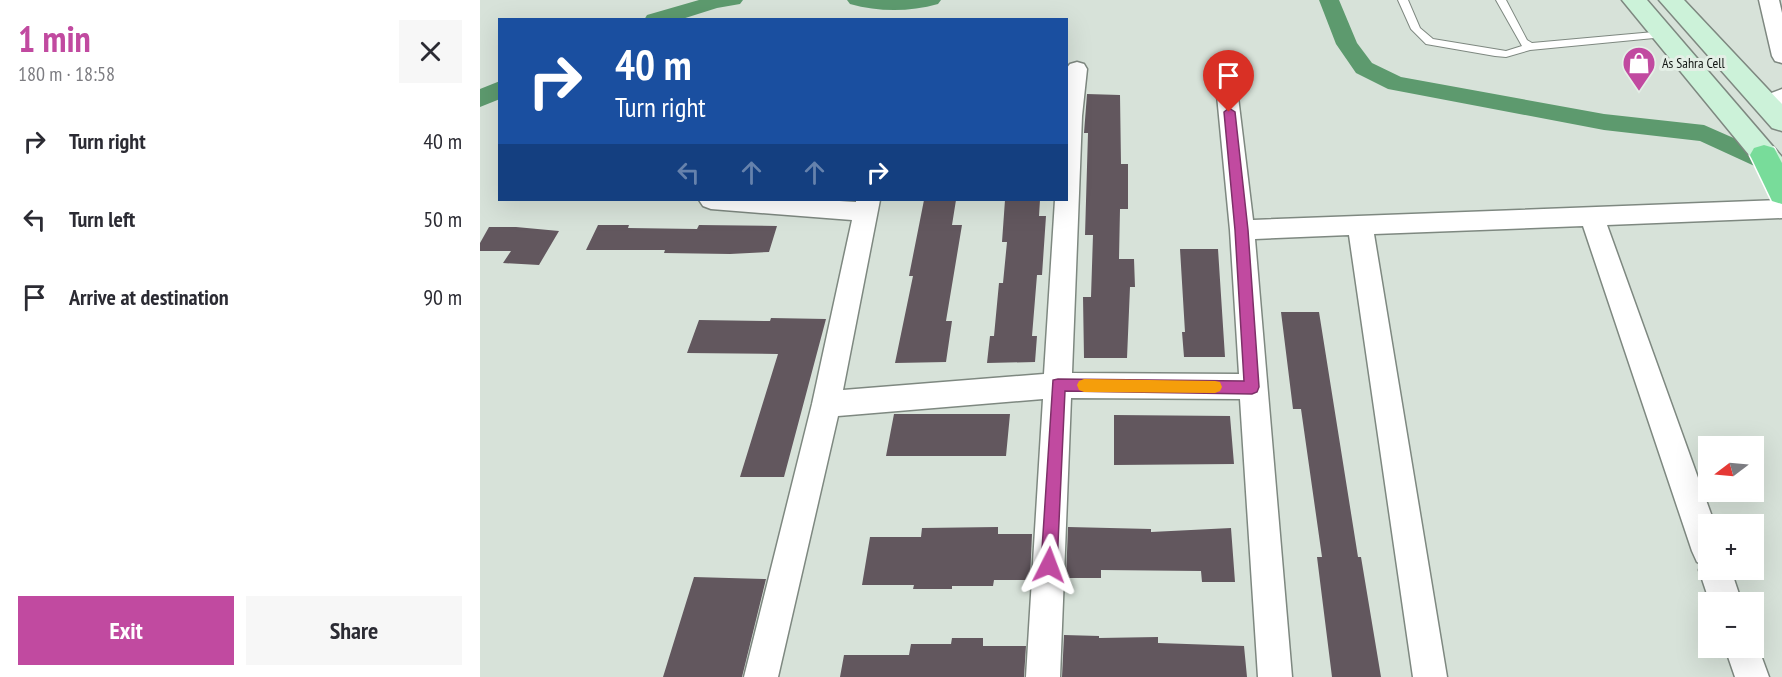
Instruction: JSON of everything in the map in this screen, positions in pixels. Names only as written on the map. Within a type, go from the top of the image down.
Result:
[{"type":"highway","points":[[1773,165],[1782,193]]},
{"type":"main road","points":[[1634,0],[1661,37],[1773,165]]},
{"type":"main road","points":[[1671,0],[1777,107]]},
{"type":"main road","points":[[1661,37],[1703,34]]},
{"type":"street","points":[[1769,0],[1782,56]]},
{"type":"street","points":[[1224,64],[1242,230],[1275,677]]},
{"type":"street","points":[[1068,178],[1071,116],[1077,69]]},
{"type":"street","points":[[737,201],[867,206],[826,404],[761,677]]},
{"type":"street","points":[[1044,677],[1067,201]]},
{"type":"street","points":[[1242,230],[1782,209]]},
{"type":"street","points":[[1593,216],[1698,522]]},
{"type":"street","points":[[1360,225],[1430,677]]},
{"type":"street","points":[[826,404],[1058,385],[1252,387]]},
{"type":"street","points":[[1745,658],[1752,677]]},
{"type":"lane","points":[[1403,0],[1415,31],[1430,42],[1501,54],[1530,47],[1661,37]]},
{"type":"lane","points":[[1501,0],[1523,42],[1530,47]]},
{"type":"building","points":[[1087,94],[1120,95],[1121,164],[1128,164],[1128,209],[1120,209],[1119,259],[1134,259],[1135,287],[1130,287],[1127,358],[1084,358],[1083,297],[1091,297],[1093,235],[1085,235],[1088,133],[1084,133]]},
{"type":"building","points":[[924,201],[956,201],[952,225],[962,225],[946,321],[952,321],[946,362],[895,363],[913,276],[909,276]]},
{"type":"building","points":[[1005,201],[1040,201],[1039,216],[1046,216],[1042,275],[1037,275],[1032,336],[1037,336],[1035,362],[987,363],[990,336],[994,336],[999,283],[1003,283],[1007,242],[1002,242]]},
{"type":"building","points":[[598,225],[697,229],[699,225],[777,226],[769,252],[730,254],[664,253],[665,250],[586,250]]},
{"type":"building","points":[[489,227],[559,231],[539,265],[503,263],[511,251],[480,251],[480,243]]},
{"type":"building","points":[[1180,249],[1218,249],[1225,357],[1184,357],[1182,332],[1185,332]]},
{"type":"building","points":[[1281,312],[1319,312],[1358,557],[1361,557],[1381,677],[1332,677],[1317,557],[1322,557],[1301,409],[1293,409]]},
{"type":"building","points":[[771,318],[826,319],[784,477],[740,477],[778,354],[687,353],[699,320],[770,321]]},
{"type":"building","points":[[894,414],[1010,414],[1006,456],[886,456]]},
{"type":"building","points":[[1114,415],[1230,416],[1234,464],[1114,465]]},
{"type":"building","points":[[998,527],[998,534],[1032,534],[1030,580],[994,580],[993,586],[952,586],[952,589],[913,589],[914,585],[862,585],[870,537],[921,537],[922,528]]},
{"type":"building","points":[[1068,527],[1151,529],[1151,532],[1231,528],[1235,582],[1202,582],[1201,571],[1101,570],[1101,578],[1066,578]]},
{"type":"building","points":[[694,577],[766,579],[742,677],[663,677]]},
{"type":"building","points":[[1064,635],[1099,636],[1099,638],[1158,637],[1158,643],[1244,646],[1247,677],[1062,677]]},
{"type":"building","points":[[952,638],[983,638],[983,646],[1026,646],[1024,677],[840,677],[844,655],[909,655],[911,644],[951,644]]},
{"type":"waterway","points":[[661,18],[715,2],[733,0]]},
{"type":"waterway","points":[[857,0],[894,4],[931,0]]},
{"type":"waterway","points":[[1329,0],[1347,44],[1364,68],[1396,84],[1604,122],[1704,133],[1761,160]]},
{"type":"waterway","points":[[480,99],[498,90]]},
{"type":"slow traffic","points":[[1084,385],[1215,387]]},
{"type":"place","name":"As Sahra Cell","points":[[1639,92]]},
{"type":"route","points":[[1049,565],[1058,385],[1252,387],[1242,230],[1229,112]]}]
